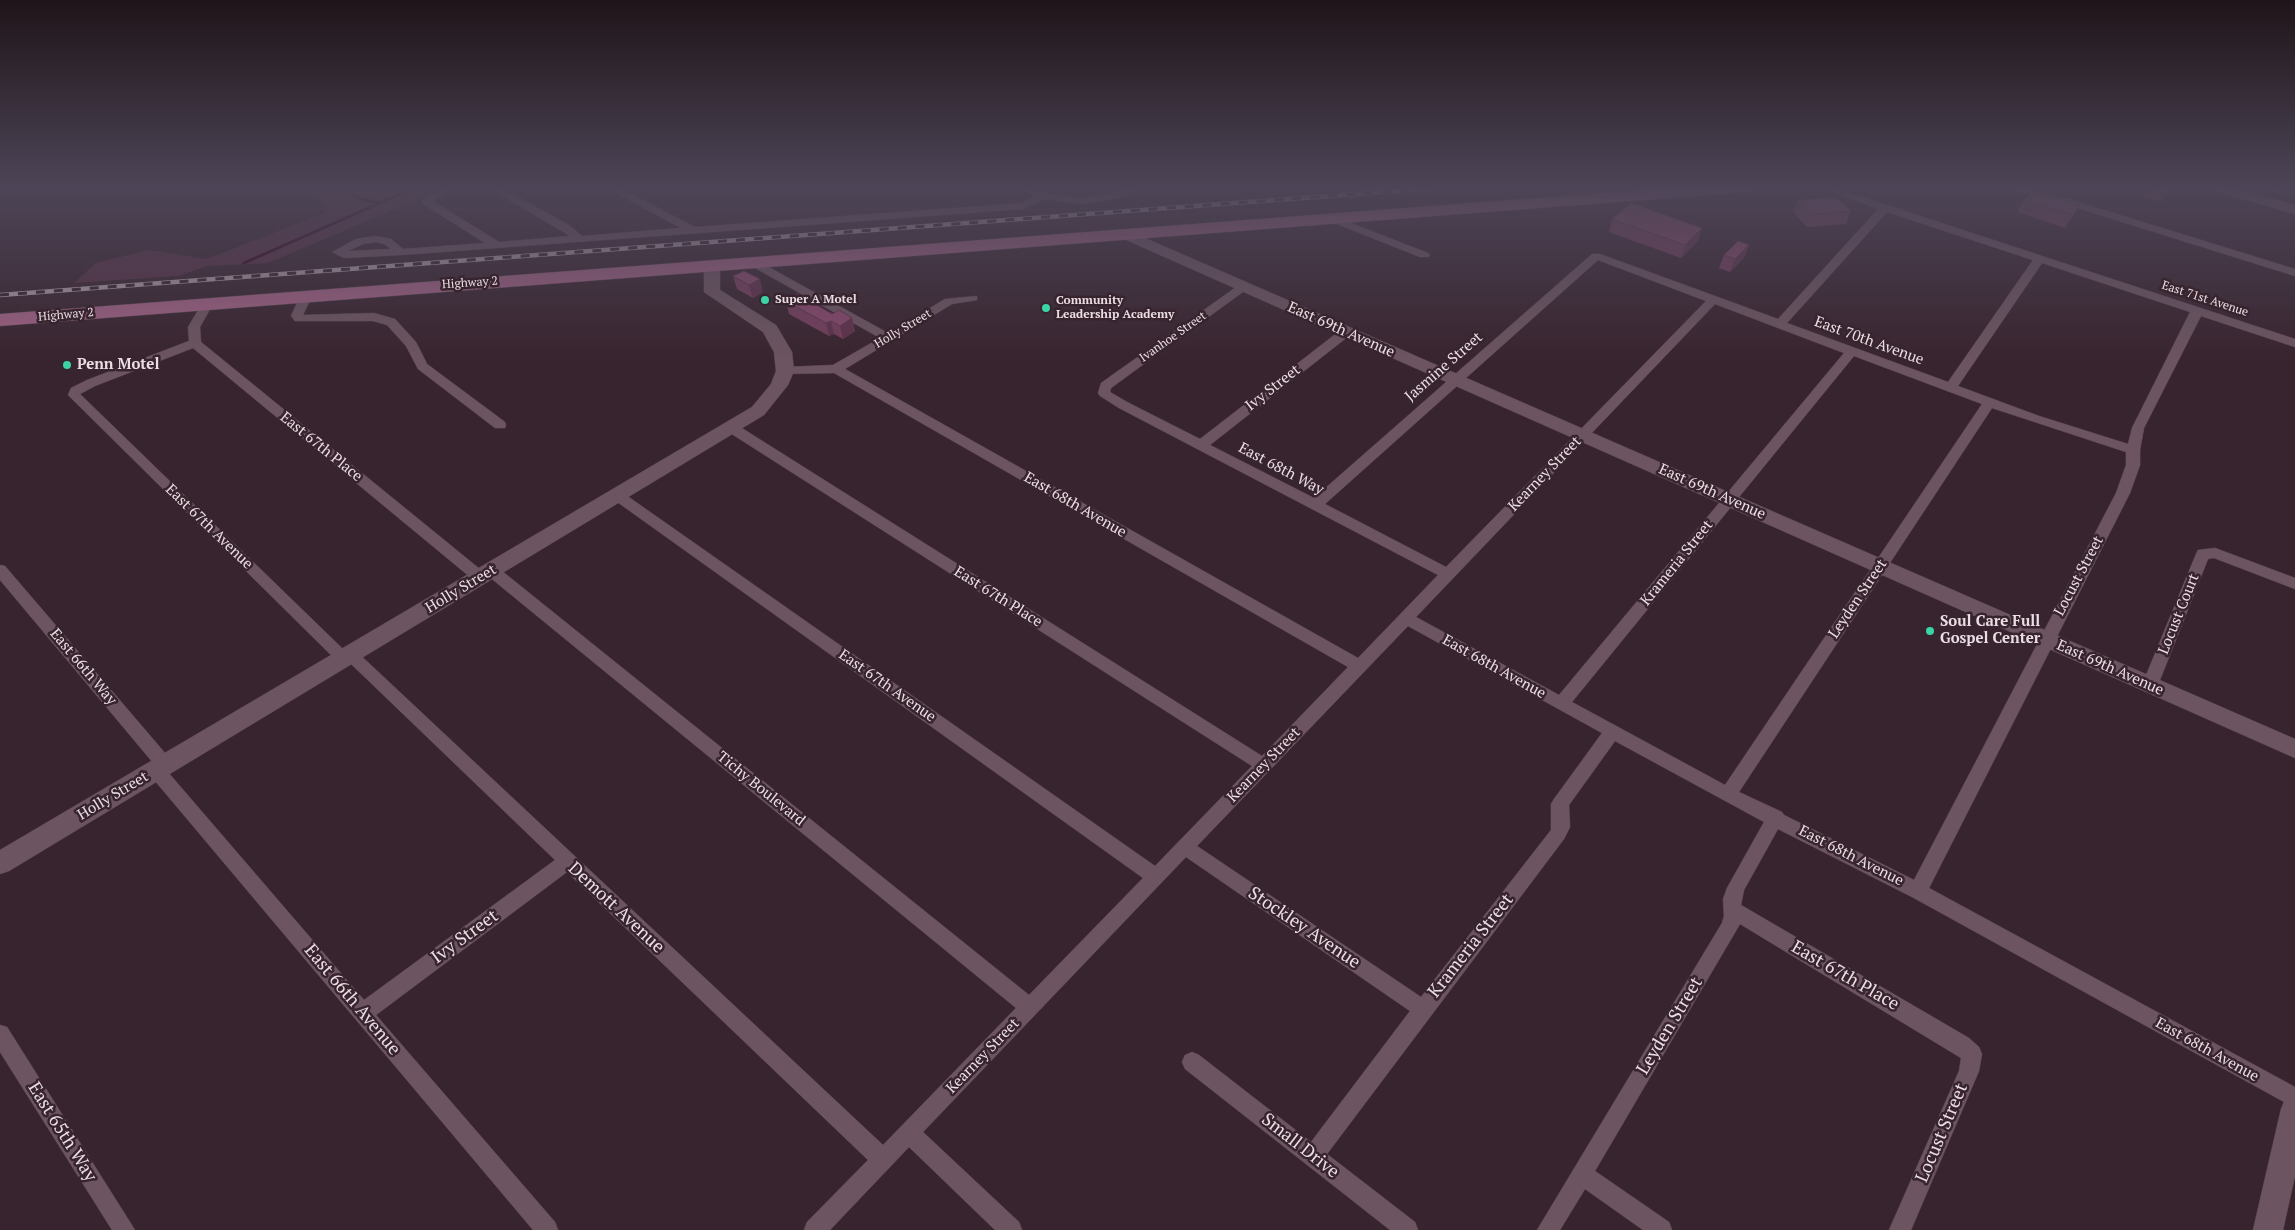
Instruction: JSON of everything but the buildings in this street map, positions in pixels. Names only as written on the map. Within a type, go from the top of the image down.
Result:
[{"type":"main road","name":"Highway 2","points":[[0,320],[752,262],[1007,244]]},
{"type":"main road","points":[[1166,244],[1168,253]]},
{"type":"street","points":[[400,252],[505,244]]},
{"type":"street","name":"East 69th Avenue","points":[[1148,244],[2295,749]]},
{"type":"street","points":[[1396,244],[1424,255]]},
{"type":"street","points":[[1778,325],[1852,244]]},
{"type":"street","name":"East 71st Avenue","points":[[1995,244],[2295,343]]},
{"type":"street","points":[[2202,244],[2295,273]]},
{"type":"street","name":"East 70th Avenue","points":[[1596,256],[1989,403],[2090,439],[2133,450]]},
{"type":"street","name":"Jasmine Street","points":[[1315,505],[1596,256]]},
{"type":"street","points":[[1950,388],[2039,259]]},
{"type":"street","points":[[752,262],[888,338]]},
{"type":"street","points":[[712,266],[712,292],[770,329],[783,352],[785,371],[836,369]]},
{"type":"street","name":"Ivanhoe Street","points":[[1104,388],[1244,287]]},
{"type":"street","points":[[306,296],[297,316],[299,319],[358,317],[391,322],[412,345],[415,355],[422,366],[500,425]]},
{"type":"street","name":"Holly Street","points":[[836,369],[949,301],[973,298]]},
{"type":"street","name":"Kearney Street","points":[[815,1230],[1713,300]]},
{"type":"street","points":[[196,343],[194,327],[207,304]]},
{"type":"street","name":"Locust Street","points":[[1918,891],[2122,493],[2133,465],[2133,450],[2138,428],[2197,311]]},
{"type":"street","name":"Ivy Street","points":[[1200,445],[1346,332]]},
{"type":"street","name":"East 67th Avenue","points":[[196,343],[74,390],[74,394],[347,657]]},
{"type":"street","name":"East 67th Place","points":[[196,343],[487,574]]},
{"type":"street","name":"Krameria Street","points":[[1561,704],[1851,352]]},
{"type":"street","name":"East 68th Avenue","points":[[836,369],[1359,666]]},
{"type":"street","name":"Holly Street","points":[[0,863],[732,428],[758,411],[766,403],[779,385],[785,371]]},
{"type":"street","name":"East 68th Way","points":[[1104,388],[1107,396],[1123,405],[1448,574]]},
{"type":"street","name":"Leyden Street","points":[[1728,795],[1989,403]]},
{"type":"street","name":"East 67th Place","points":[[732,428],[1264,765]]},
{"type":"street","name":"East 67th Avenue","points":[[618,496],[1156,877]]},
{"type":"street","name":"Locust Court","points":[[2150,685],[2203,554],[2215,553],[2295,584]]},
{"type":"street","name":"East 66th Way","points":[[0,570],[161,768]]},
{"type":"street","name":"Tichy Boulevard","points":[[487,574],[1030,1008]]},
{"type":"street","name":"East 68th Avenue","points":[[1406,618],[1728,795],[1776,817],[1918,891],[2295,1098]]},
{"type":"street","name":"Demott Avenue","points":[[347,657],[883,1160]]},
{"type":"street","name":"Krameria Street","points":[[1313,1156],[1558,834],[1561,827],[1560,804],[1612,732]]},
{"type":"street","name":"East 66th Avenue","points":[[161,768],[547,1230]]},
{"type":"street","name":"Leyden Street","points":[[1548,1230],[1730,926],[1733,910],[1732,900],[1736,888],[1776,817]]},
{"type":"street","name":"Stockley Avenue","points":[[1185,847],[1423,1009]]},
{"type":"street","name":"Ivy Street","points":[[364,1012],[567,862]]},
{"type":"street","name":"East 67th Place","points":[[1733,910],[1956,1042]]},
{"type":"street","name":"East 65th Way","points":[[0,1034],[124,1230]]},
{"type":"street","name":"Locust Street","points":[[1900,1230],[1973,1059],[1968,1050],[1956,1042]]},
{"type":"street","name":"Small Drive","points":[[1192,1062],[1407,1230]]},
{"type":"street","points":[[2268,1230],[2295,1109]]},
{"type":"street","points":[[909,1133],[1011,1230]]},
{"type":"street","points":[[1582,1174],[1661,1230]]},
{"type":"shaded area","points":[[244,244],[312,244],[268,263],[207,266],[178,276],[74,283],[96,263],[149,250],[207,259]]},
{"type":"waterway","points":[[244,263],[286,244]]},
{"type":"railway","points":[[0,295],[679,244]]},
{"type":"place","name":"Super A Motel","points":[[765,300]]},
{"type":"place","name":"Community Leadership Academy","points":[[1046,308]]},
{"type":"place","name":"Penn Motel","points":[[67,365]]},
{"type":"place","name":"Soul Care Full Gospel Center","points":[[1930,631]]}]
